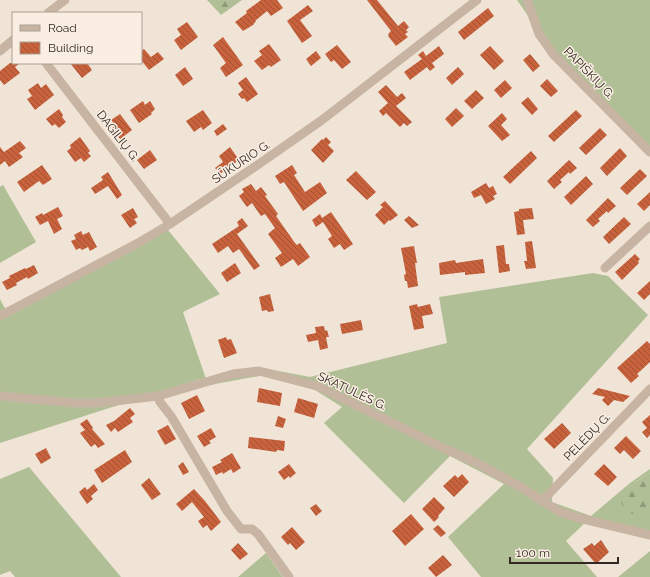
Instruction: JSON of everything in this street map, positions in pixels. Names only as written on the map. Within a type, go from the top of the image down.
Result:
[{"type":"street","points":[[49,12],[65,0]]},
{"type":"street","name":"SŪKURIO G.","points":[[0,316],[138,243],[170,224],[322,120],[477,0]]},
{"type":"street","name":"PAPIŠKIŲ G.","points":[[527,0],[539,34],[553,54],[650,152]]},
{"type":"street","points":[[0,51],[12,41]]},
{"type":"street","name":"DAGILIŲ G.","points":[[47,64],[170,224]]},
{"type":"street","points":[[605,268],[650,226]]},
{"type":"street","name":"SKATULĖS G.","points":[[0,396],[75,403],[97,403],[158,396],[233,374],[259,371],[317,386],[477,463],[524,489],[560,512],[650,535]]},
{"type":"street","name":"PELĖDŲ G.","points":[[542,501],[650,390]]},
{"type":"street","points":[[158,396],[160,402],[171,416],[227,511],[241,529],[252,529],[258,534],[289,577]]},
{"type":"green space","points":[[207,0],[242,0],[221,15]]},
{"type":"green space","points":[[517,0],[650,0],[650,146],[549,46]]},
{"type":"green space","points":[[3,185],[36,242],[0,263],[0,187]]},
{"type":"green space","points":[[168,230],[220,294],[183,312],[206,379],[258,367],[310,377],[447,343],[439,297],[593,273],[608,276],[648,315],[527,449],[553,478],[552,502],[591,516],[630,483],[650,469],[650,473],[634,483],[644,519],[650,519],[650,531],[589,519],[566,541],[597,577],[481,577],[448,537],[504,484],[450,456],[404,503],[324,423],[342,407],[315,390],[265,375],[204,386],[200,379],[0,443],[0,299],[9,316]]},
{"type":"green space","points":[[29,467],[121,577],[15,577],[10,571],[0,575],[0,479]]},
{"type":"green space","points":[[650,473],[650,519],[644,519],[627,511],[621,503],[625,491],[634,483]]},
{"type":"green space","points":[[650,551],[650,577],[618,577]]},
{"type":"green space","points":[[266,553],[283,577],[238,577]]},
{"type":"building","points":[[261,0],[277,0],[283,8],[271,16],[267,11],[255,21],[253,25],[243,31],[235,22],[247,13],[246,11]]},
{"type":"building","points":[[367,0],[377,0],[398,26],[404,21],[409,27],[406,30],[408,32],[405,34],[408,37],[396,46],[388,36],[391,31]]},
{"type":"building","points":[[308,5],[313,11],[300,20],[312,36],[302,43],[287,21]]},
{"type":"building","points":[[488,8],[494,16],[464,40],[458,32]]},
{"type":"building","points":[[187,22],[198,37],[181,50],[174,40],[181,35],[177,29]]},
{"type":"building","points":[[223,37],[243,65],[226,77],[220,68],[226,63],[213,45]]},
{"type":"building","points":[[269,44],[281,60],[271,67],[269,65],[262,70],[254,61],[262,55],[259,51]]},
{"type":"building","points":[[337,45],[351,62],[342,69],[334,60],[331,62],[325,54]]},
{"type":"building","points":[[439,46],[444,54],[432,63],[435,67],[430,71],[427,67],[410,80],[404,72],[422,59],[418,55],[423,51],[426,56]]},
{"type":"building","points":[[490,46],[504,61],[494,70],[480,55]]},
{"type":"building","points":[[144,49],[151,57],[158,52],[164,59],[149,70],[142,61],[142,50]]},
{"type":"building","points":[[316,51],[321,58],[311,66],[306,59]]},
{"type":"building","points":[[530,54],[540,66],[533,72],[523,60]]},
{"type":"building","points":[[12,63],[19,64],[15,67],[20,73],[4,85],[0,80],[0,71]]},
{"type":"building","points":[[71,64],[88,64],[92,70],[82,78]]},
{"type":"building","points":[[185,67],[193,79],[183,86],[175,75]]},
{"type":"building","points":[[458,67],[464,74],[452,85],[446,78]]},
{"type":"building","points":[[246,77],[258,94],[247,102],[238,94],[243,90],[238,83]]},
{"type":"building","points":[[547,79],[558,91],[551,97],[540,86]]},
{"type":"building","points":[[505,80],[512,88],[501,98],[494,90]]},
{"type":"building","points":[[38,83],[41,88],[46,84],[54,95],[35,110],[27,99],[32,96],[28,90]]},
{"type":"building","points":[[386,85],[397,97],[402,93],[406,98],[396,106],[412,122],[407,126],[404,123],[400,127],[386,113],[383,116],[379,111],[388,103],[378,92]]},
{"type":"building","points":[[476,90],[484,98],[472,109],[464,101]]},
{"type":"building","points":[[528,97],[538,109],[532,115],[521,103]]},
{"type":"building","points":[[143,101],[145,105],[150,101],[155,109],[151,113],[152,114],[139,123],[130,110]]},
{"type":"building","points":[[456,108],[464,116],[452,127],[445,119]]},
{"type":"building","points":[[59,109],[66,122],[59,128],[55,124],[52,126],[46,119]]},
{"type":"building","points":[[203,110],[212,123],[203,130],[201,127],[194,132],[186,121]]},
{"type":"building","points":[[576,110],[582,116],[554,142],[548,136]]},
{"type":"building","points":[[502,113],[507,119],[501,125],[510,135],[502,141],[488,126]]},
{"type":"building","points":[[120,114],[132,130],[120,139],[112,128],[115,125],[111,120]]},
{"type":"building","points":[[223,124],[227,129],[217,136],[214,131]]},
{"type":"building","points":[[600,128],[607,135],[586,155],[579,148]]},
{"type":"building","points":[[80,137],[90,151],[88,153],[91,156],[84,162],[81,158],[75,162],[67,151],[71,148],[70,145]]},
{"type":"building","points":[[326,137],[331,142],[328,145],[334,151],[323,163],[311,150]]},
{"type":"building","points":[[20,141],[26,148],[19,153],[23,157],[9,167],[5,161],[0,165],[0,147],[4,152]]},
{"type":"building","points":[[230,147],[239,160],[220,174],[215,168],[223,162],[219,156]]},
{"type":"building","points":[[620,148],[627,156],[607,176],[600,168]]},
{"type":"building","points":[[150,150],[157,160],[144,169],[137,160]]},
{"type":"building","points":[[531,151],[537,158],[510,184],[503,177]]},
{"type":"building","points":[[569,160],[577,168],[570,174],[569,172],[560,180],[562,182],[554,189],[547,181]]},
{"type":"building","points":[[42,165],[52,179],[43,185],[39,181],[24,192],[17,182]]},
{"type":"building","points":[[292,165],[297,173],[294,175],[305,192],[320,182],[327,193],[303,211],[284,182],[280,184],[275,176]]},
{"type":"building","points":[[640,169],[647,176],[627,195],[620,188]]},
{"type":"building","points":[[356,171],[376,192],[367,200],[346,180]]},
{"type":"building","points":[[108,172],[122,195],[117,199],[108,186],[95,194],[91,188],[103,180],[101,177]]},
{"type":"building","points":[[586,176],[593,184],[571,205],[564,197]]},
{"type":"building","points":[[486,183],[489,188],[493,186],[497,194],[493,196],[495,199],[486,204],[481,195],[474,198],[471,192]]},
{"type":"building","points":[[251,184],[256,191],[261,187],[267,195],[265,196],[278,214],[276,216],[295,243],[297,245],[300,243],[310,257],[298,266],[293,259],[281,267],[275,258],[282,253],[268,234],[275,228],[265,214],[261,216],[252,203],[247,207],[239,196],[244,192],[242,189]]},
{"type":"building","points":[[650,192],[650,205],[644,211],[637,204]]},
{"type":"building","points":[[608,198],[616,206],[608,213],[607,211],[598,219],[600,221],[593,227],[586,220]]},
{"type":"building","points":[[385,201],[398,215],[384,225],[375,215],[383,207],[380,205]]},
{"type":"building","points":[[58,207],[63,216],[57,219],[62,229],[54,234],[48,221],[40,225],[35,217],[42,213],[43,215]]},
{"type":"building","points":[[133,208],[138,217],[134,219],[137,223],[130,228],[121,215]]},
{"type":"building","points":[[532,208],[534,219],[523,220],[525,234],[517,235],[514,212],[519,211],[519,209]]},
{"type":"building","points":[[331,212],[353,244],[344,250],[340,244],[334,248],[328,239],[332,236],[323,222],[316,227],[312,220],[320,214],[322,218]]},
{"type":"building","points":[[409,216],[419,225],[412,228],[404,220]]},
{"type":"building","points":[[624,217],[631,224],[609,244],[603,237]]},
{"type":"building","points":[[242,218],[248,226],[237,234],[260,266],[254,270],[239,249],[233,253],[228,246],[218,253],[212,244],[239,226],[237,222]]},
{"type":"building","points":[[81,231],[83,235],[89,232],[97,247],[90,251],[88,247],[82,250],[80,248],[76,250],[71,241],[76,239],[74,235]]},
{"type":"building","points":[[532,241],[536,268],[526,269],[524,261],[527,261],[525,242]]},
{"type":"building","points":[[504,245],[506,264],[509,264],[510,271],[499,273],[496,246]]},
{"type":"building","points":[[414,246],[417,263],[415,263],[418,286],[408,288],[407,281],[405,281],[404,275],[406,274],[401,248]]},
{"type":"building","points":[[635,254],[640,259],[638,261],[639,263],[622,280],[615,272]]},
{"type":"building","points":[[483,259],[485,273],[465,275],[465,272],[440,275],[439,263],[455,260],[456,263]]},
{"type":"building","points":[[235,263],[241,273],[227,282],[221,273]]},
{"type":"building","points":[[34,265],[38,273],[28,279],[27,277],[16,283],[17,285],[7,290],[2,282],[10,278],[9,276]]},
{"type":"building","points":[[650,281],[650,294],[644,300],[637,293]]},
{"type":"building","points":[[270,294],[274,311],[262,311],[259,297]]},
{"type":"building","points":[[417,304],[418,307],[430,304],[433,314],[422,316],[424,328],[414,330],[409,306]]},
{"type":"building","points":[[361,320],[363,330],[342,334],[340,324]]},
{"type":"building","points":[[324,326],[329,337],[326,337],[328,348],[320,350],[318,340],[308,342],[306,335],[316,333],[315,327]]},
{"type":"building","points":[[226,337],[227,340],[231,339],[237,353],[224,358],[218,340]]},
{"type":"building","points":[[647,341],[650,344],[650,362],[637,374],[639,376],[631,383],[617,368]]},
{"type":"building","points":[[259,388],[282,393],[280,406],[257,402]]},
{"type":"building","points":[[598,388],[630,396],[623,402],[614,400],[608,406],[602,400],[605,397],[592,394]]},
{"type":"building","points":[[197,395],[205,411],[189,419],[181,403]]},
{"type":"building","points":[[298,398],[318,404],[314,418],[294,412]]},
{"type":"building","points":[[130,408],[135,414],[130,418],[133,422],[118,432],[115,428],[111,432],[106,425],[114,421]]},
{"type":"building","points":[[650,415],[650,435],[647,438],[642,432],[647,428],[642,422]]},
{"type":"building","points":[[278,416],[286,419],[283,428],[275,426]]},
{"type":"building","points":[[87,419],[93,428],[92,429],[105,444],[98,448],[95,444],[91,447],[80,433],[85,430],[80,424]]},
{"type":"building","points":[[562,423],[571,433],[554,449],[544,439]]},
{"type":"building","points":[[168,425],[176,439],[165,445],[157,431]]},
{"type":"building","points":[[211,428],[216,437],[209,441],[211,443],[204,447],[197,436]]},
{"type":"building","points":[[626,436],[641,451],[633,459],[624,450],[620,454],[614,448]]},
{"type":"building","points":[[249,437],[285,441],[284,451],[277,450],[276,452],[248,448]]},
{"type":"building","points":[[46,448],[51,458],[41,464],[35,454]]},
{"type":"building","points":[[125,450],[132,462],[102,483],[94,470]]},
{"type":"building","points":[[232,453],[241,468],[233,473],[231,469],[223,474],[222,472],[216,475],[212,467],[222,462],[220,460]]},
{"type":"building","points":[[183,462],[189,472],[183,475],[178,466]]},
{"type":"building","points":[[289,464],[296,473],[290,478],[289,476],[284,480],[278,472]]},
{"type":"building","points":[[604,464],[617,477],[608,486],[594,474]]},
{"type":"building","points":[[462,474],[469,482],[454,497],[443,486],[455,475],[458,478]]},
{"type":"building","points":[[149,478],[161,494],[152,500],[141,485]]},
{"type":"building","points":[[94,484],[98,490],[91,496],[93,499],[87,504],[79,492],[85,487],[87,490]]},
{"type":"building","points":[[194,489],[221,522],[211,531],[207,525],[203,528],[198,521],[204,517],[192,502],[182,511],[176,504]]},
{"type":"building","points":[[434,497],[445,508],[434,522],[422,509]]},
{"type":"building","points":[[316,504],[322,511],[316,516],[310,508]]},
{"type":"building","points":[[411,514],[424,529],[405,546],[392,531]]},
{"type":"building","points":[[438,525],[446,533],[441,537],[433,529]]},
{"type":"building","points":[[292,527],[305,542],[296,550],[290,543],[288,545],[281,537]]},
{"type":"building","points":[[601,540],[609,552],[596,564],[583,549],[592,543],[594,546]]},
{"type":"building","points":[[238,543],[248,554],[240,560],[231,550]]},
{"type":"building","points":[[443,555],[452,565],[436,577],[428,568]]}]
